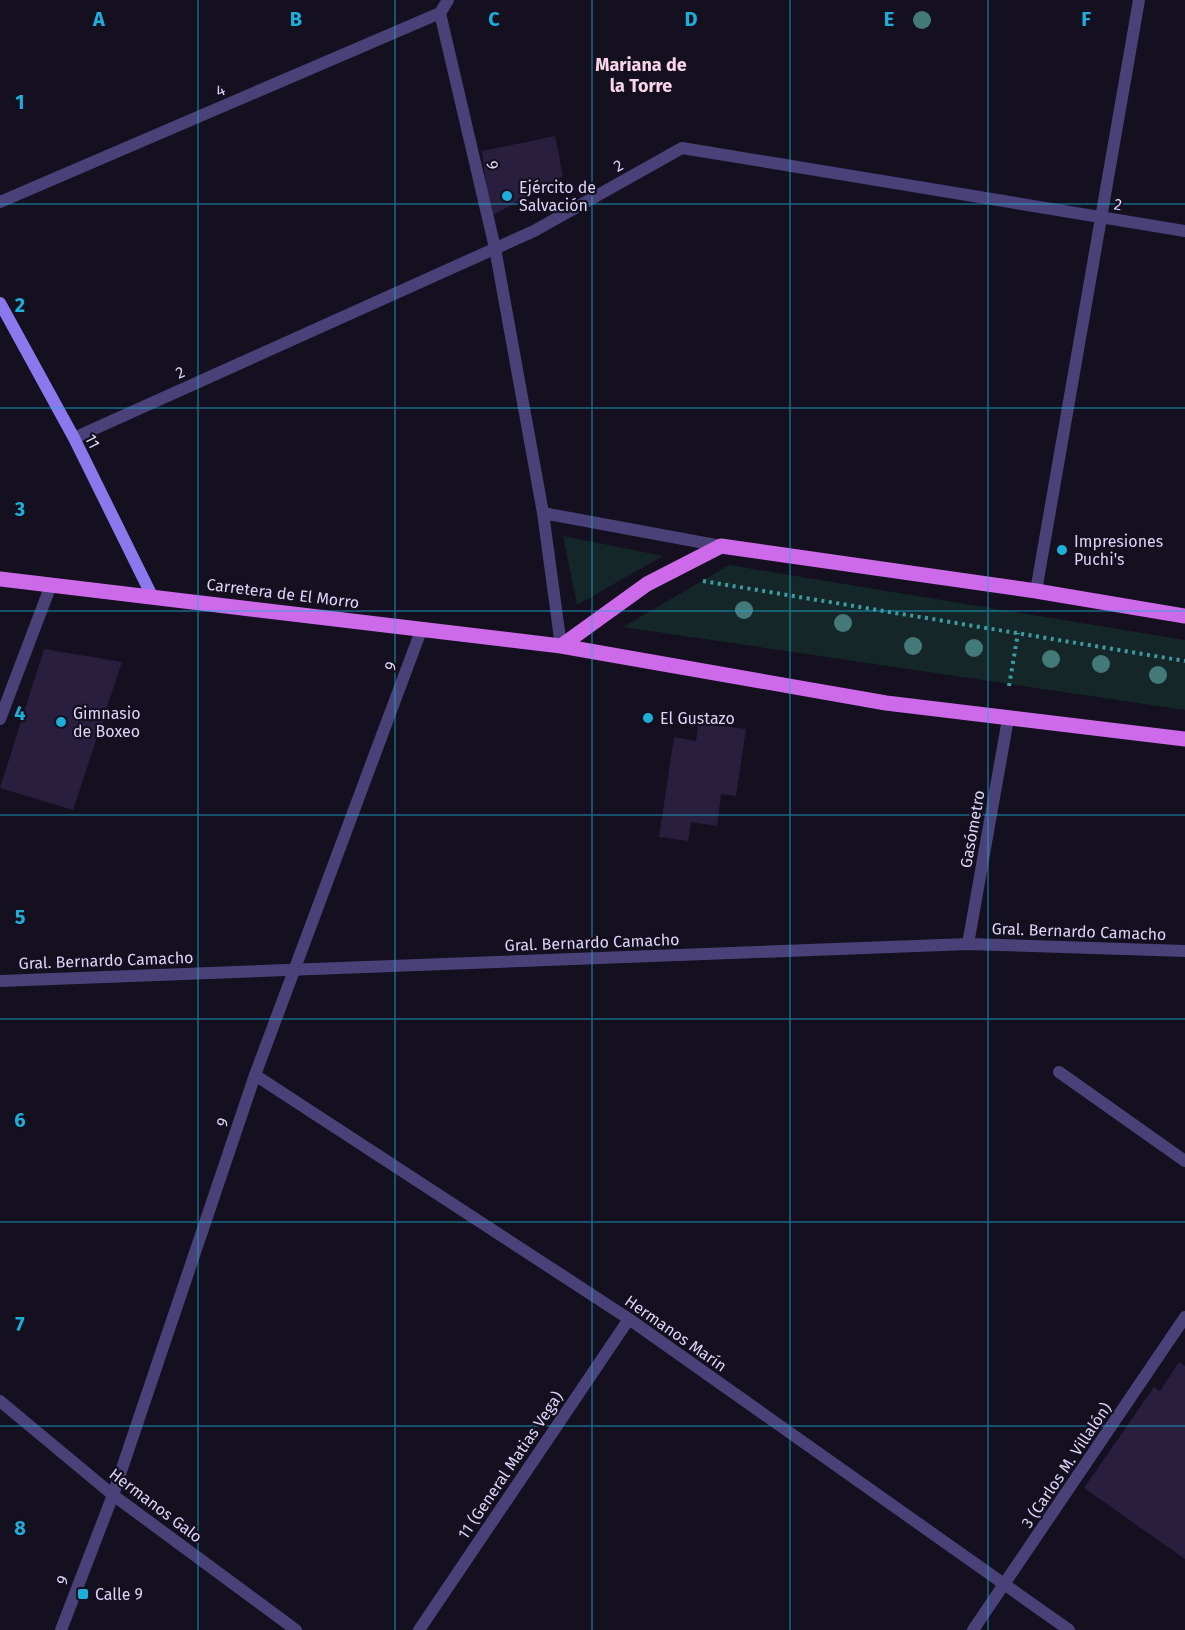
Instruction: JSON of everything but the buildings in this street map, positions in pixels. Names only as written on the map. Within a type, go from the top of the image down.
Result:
[{"type":"main road","name":"11","points":[[0,303],[74,438],[152,596]]},
{"type":"main road","points":[[561,646],[647,584],[721,546],[1036,591],[1185,616]]},
{"type":"main road","name":"Carretera de El Morro","points":[[0,579],[561,646],[886,703],[1185,739]]},
{"type":"street","points":[[440,13],[448,0]]},
{"type":"street","points":[[1036,591],[1139,0]]},
{"type":"street","name":"4","points":[[0,202],[440,13]]},
{"type":"street","name":"9","points":[[440,13],[495,248],[543,513],[561,646]]},
{"type":"street","name":"2","points":[[74,438],[534,231],[682,148],[1185,231]]},
{"type":"street","points":[[543,513],[721,546]]},
{"type":"street","points":[[0,719],[51,585]]},
{"type":"street","name":"9","points":[[61,1630],[113,1495],[255,1075],[422,628]]},
{"type":"street","name":"Gasómetro","points":[[968,944],[1008,719]]},
{"type":"street","name":"Gral. Bernardo Camacho","points":[[0,981],[968,944],[1185,951]]},
{"type":"street","points":[[1059,1072],[1185,1161]]},
{"type":"street","name":"Hermanos Marín","points":[[255,1075],[629,1320],[1070,1630]]},
{"type":"street","name":"3 (Carlos M. Villalón)","points":[[973,1630],[1005,1586],[1185,1317]]},
{"type":"street","name":"11 (General Matias Vega)","points":[[418,1630],[629,1320]]},
{"type":"street","name":"Hermanos Galo","points":[[0,1401],[113,1495],[296,1630]]},
{"type":"path","points":[[700,581],[1185,661]]},
{"type":"path","points":[[1009,686],[1018,633]]},
{"type":"shaded area","points":[[563,536],[663,556],[577,605]]},
{"type":"shaded area","points":[[729,565],[1185,640],[1185,710],[623,627]]},
{"type":"place","name":"Ejército de Salvación","points":[[507,196]]},
{"type":"place","name":"Impresiones Puchi's","points":[[1062,550]]},
{"type":"place","name":"El Gustazo","points":[[648,718]]},
{"type":"place","name":"Gimnasio de Boxeo","points":[[61,722]]},
{"type":"place","name":"Calle 9","points":[[83,1594]]},
{"type":"district","name":"Mariana de la Torre","points":[[641,76]]}]
